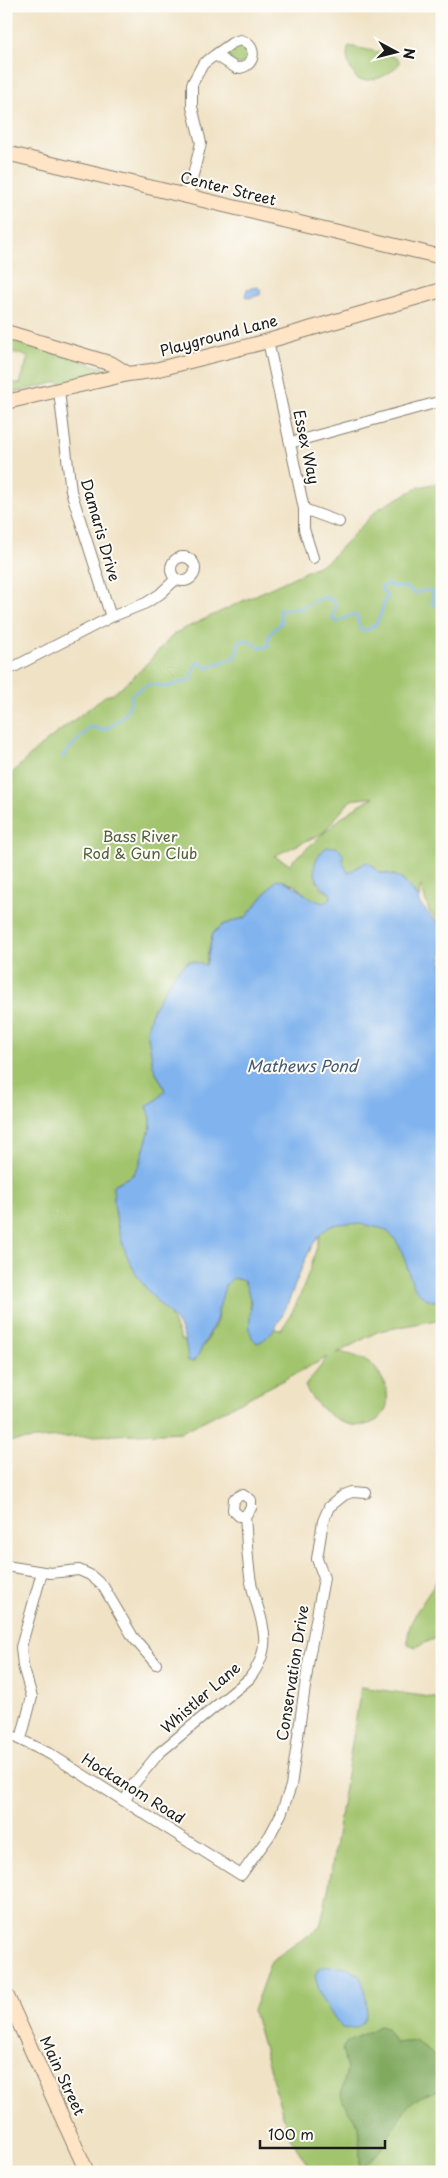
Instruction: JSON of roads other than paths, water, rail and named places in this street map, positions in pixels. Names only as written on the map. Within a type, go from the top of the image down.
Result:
[{"type":"street","points":[[188,195],[201,143],[192,107],[192,84],[203,64],[215,54]]},
{"type":"street","name":"Center Street","points":[[6,153],[442,256]]},
{"type":"street","name":"Playground Lane","points":[[6,402],[128,374],[151,371],[268,341],[442,290]]},
{"type":"street","points":[[6,332],[112,364],[128,374]]},
{"type":"street","name":"Essex Way","points":[[268,341],[304,509],[304,528],[313,558]]},
{"type":"street","name":"Damaris Drive","points":[[59,391],[71,491],[111,617]]},
{"type":"street","points":[[290,443],[442,401]]},
{"type":"street","points":[[304,509],[339,522]]},
{"type":"street","points":[[6,671],[111,617],[146,603],[160,594],[176,578]]},
{"type":"street","name":"Conservation Drive","points":[[241,1875],[270,1835],[281,1814],[291,1786],[309,1658],[324,1578],[317,1559],[323,1521],[329,1507],[344,1495],[352,1492],[366,1493]]},
{"type":"street","name":"Whistler Lane","points":[[125,1801],[149,1764],[249,1678],[261,1661],[265,1640],[265,1626],[252,1586],[245,1516]]},
{"type":"street","points":[[6,1566],[42,1572],[79,1570],[95,1579],[110,1596],[143,1651],[156,1664]]},
{"type":"street","points":[[22,1739],[32,1696],[23,1666],[21,1647],[42,1572]]},
{"type":"street","name":"Hockanom Road","points":[[6,1733],[50,1754],[241,1875]]},
{"type":"street","name":"Main Street","points":[[6,1994],[87,2172]]},
{"type":"water","points":[[258,287],[261,290],[260,295],[248,298],[245,296],[247,289]]},
{"type":"water","name":"Mathews Pond","points":[[327,847],[337,847],[343,854],[343,862],[348,873],[366,862],[374,866],[379,873],[399,878],[419,897],[419,903],[442,928],[442,1302],[429,1300],[414,1287],[399,1245],[386,1231],[359,1224],[338,1224],[325,1230],[314,1243],[280,1319],[270,1334],[258,1343],[251,1336],[250,1299],[244,1281],[233,1278],[225,1286],[216,1320],[195,1361],[188,1361],[186,1346],[179,1326],[151,1295],[130,1261],[120,1237],[115,1211],[113,1185],[133,1175],[139,1166],[151,1126],[151,1118],[147,1106],[158,1099],[165,1090],[153,1066],[147,1030],[152,1011],[177,971],[189,961],[206,965],[213,933],[223,925],[246,917],[277,879],[291,884],[317,901],[325,903],[331,897],[330,893],[319,883],[316,877],[315,864],[321,852]]},
{"type":"water","points":[[329,1966],[347,1968],[361,1976],[365,1992],[366,2011],[361,2025],[353,2028],[342,2028],[322,2000],[315,1976],[319,1968]]},
{"type":"waterway","points":[[62,757],[90,727],[104,730],[115,723],[127,711],[132,694],[149,684],[167,687],[191,680],[195,665],[201,663],[207,668],[236,657],[239,642],[246,640],[261,648],[268,646],[269,635],[282,622],[279,613],[280,609],[299,609],[323,597],[332,600],[336,606],[332,619],[337,622],[351,615],[357,616],[360,629],[365,631],[377,622],[387,596],[381,588],[387,584],[394,587],[406,587],[414,593],[428,590],[433,592],[432,603],[436,606],[442,605]]},
{"type":"park label","name":"Bass River Rod & Gun Club","points":[[140,846]]}]
